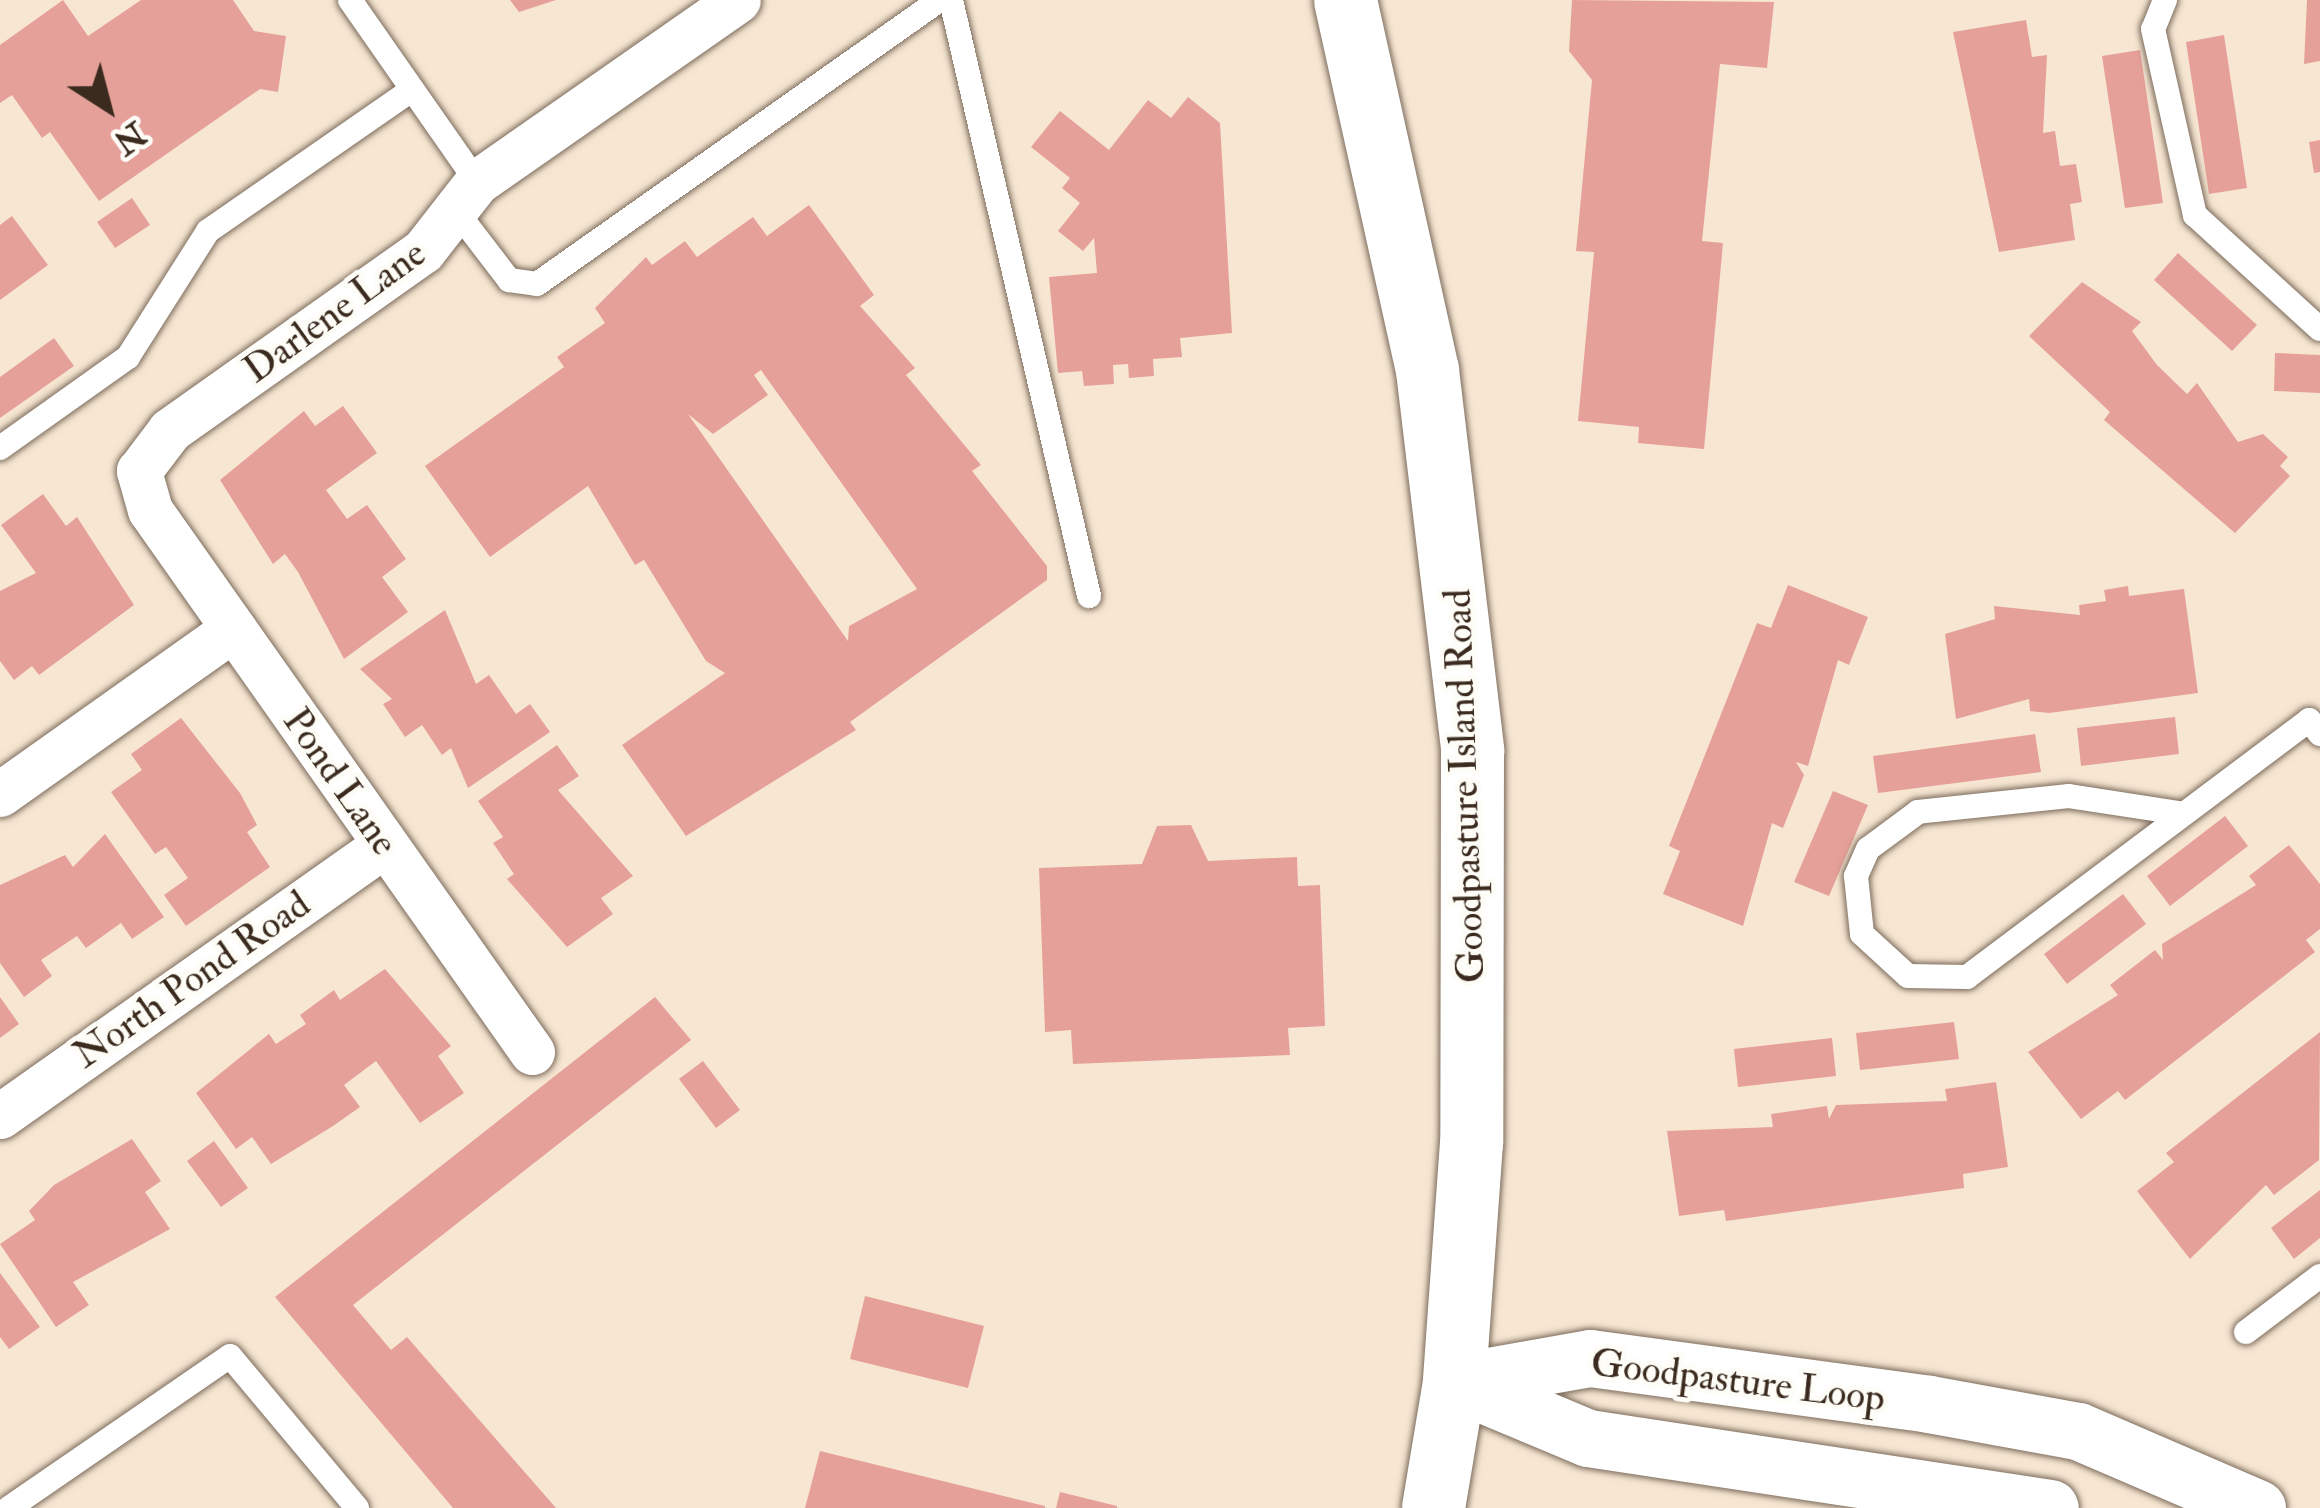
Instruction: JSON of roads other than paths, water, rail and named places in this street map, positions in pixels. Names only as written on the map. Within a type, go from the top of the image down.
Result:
[{"type":"main road","name":"Goodpasture Island Road","points":[[1345,0],[1427,370],[1472,750],[1471,1142],[1454,1382],[1433,1508]]},
{"type":"street","name":"Darlene Lane","points":[[150,510],[140,471],[156,441],[422,251],[467,197],[737,0]]},
{"type":"street","name":"Pond Lane","points":[[150,510],[532,1052]]},
{"type":"street","points":[[0,794],[233,629]]},
{"type":"street","name":"North Pond Road","points":[[0,1116],[384,845]]},
{"type":"street","name":"Goodpasture Loop","points":[[1454,1382],[1590,1358],[1929,1404],[2078,1431],[2257,1508]]},
{"type":"street","name":"Goodpasture Loop","points":[[1454,1382],[1588,1438],[2050,1508]]},
{"type":"lane","points":[[350,0],[412,90],[509,280],[537,284],[939,0]]},
{"type":"lane","points":[[951,0],[1089,596]]},
{"type":"lane","points":[[2165,0],[2153,29],[2195,215],[2320,328]]},
{"type":"lane","points":[[0,448],[128,357],[208,231],[412,90]]},
{"type":"lane","points":[[2179,813],[2069,796],[1918,812],[1868,849],[1856,876],[1862,934],[1908,976],[1966,977],[2309,720],[2320,734]]},
{"type":"lane","points":[[2246,1332],[2320,1276]]},
{"type":"lane","points":[[9,1508],[230,1355],[357,1508]]}]
